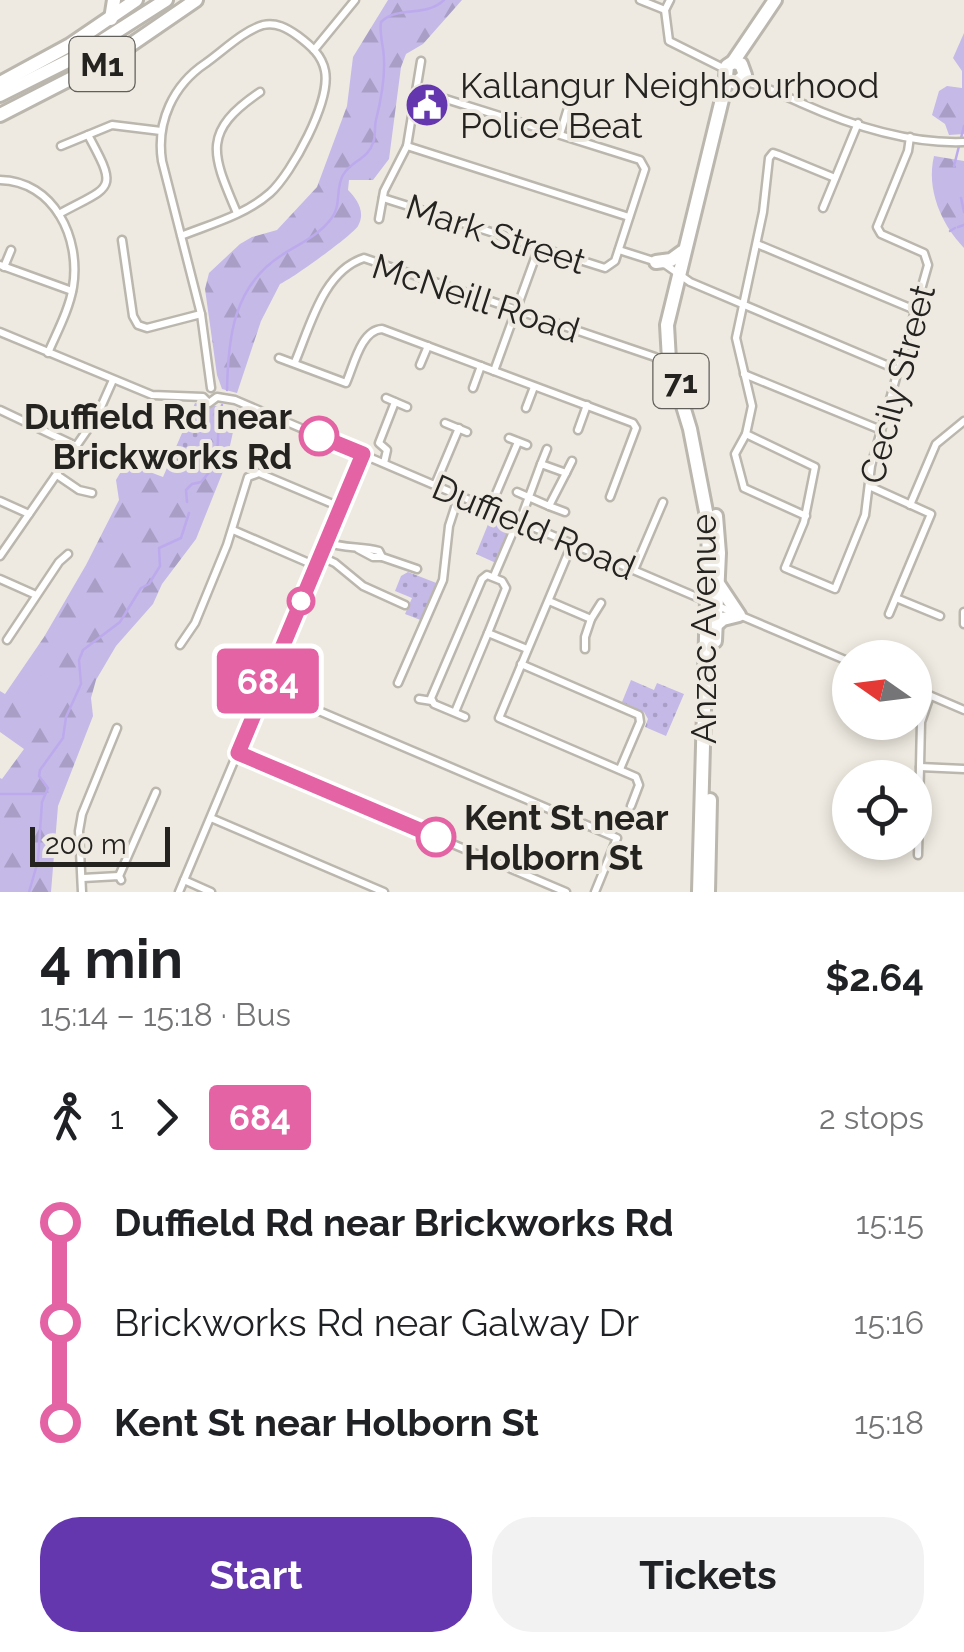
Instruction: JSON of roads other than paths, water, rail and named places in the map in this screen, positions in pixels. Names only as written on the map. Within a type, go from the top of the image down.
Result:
[{"type":"highway","points":[[110,19],[114,0]]},
{"type":"highway","points":[[0,83],[136,0]]},
{"type":"highway","name":"M1","points":[[0,95],[62,65],[166,0]]},
{"type":"highway","name":"M1","points":[[0,115],[112,57],[196,0]]},
{"type":"highway","name":"Anzac Avenue","points":[[708,892],[716,626],[712,603],[718,583],[719,543],[716,512],[673,353],[673,332],[682,252],[736,73],[775,0]]},
{"type":"highway","name":"Anzac Avenue","points":[[699,892],[712,603],[708,518],[690,429],[670,366],[661,353],[736,73],[751,44],[784,0]]},
{"type":"highway","points":[[656,262],[671,260],[682,252]]},
{"type":"highway","points":[[716,626],[723,619],[739,615],[718,583]]},
{"type":"street","points":[[640,0],[665,10]]},
{"type":"street","points":[[670,0],[665,10],[670,41],[736,73],[858,123],[934,141],[964,142]]},
{"type":"street","points":[[314,50],[352,1]]},
{"type":"street","points":[[181,236],[237,214],[267,196],[295,159],[325,94],[324,68],[314,50],[284,27],[269,24],[253,29],[190,75],[171,102],[161,130],[162,161],[181,236],[201,314],[210,388],[217,397]]},
{"type":"street","points":[[379,220],[383,198],[407,146],[421,61]]},
{"type":"street","points":[[416,90],[645,163],[618,250],[656,262],[898,370]]},
{"type":"street","points":[[237,214],[222,178],[218,137],[228,115],[260,92]]},
{"type":"street","points":[[560,134],[568,108]]},
{"type":"street","points":[[823,208],[858,123]]},
{"type":"street","points":[[61,146],[120,124],[161,130]]},
{"type":"street","points":[[59,214],[101,191],[107,183],[108,172],[88,136]]},
{"type":"street","name":"Cecily Street","points":[[806,516],[784,568],[835,589],[861,528],[881,430],[928,258],[882,234],[877,227],[908,151],[910,136]]},
{"type":"street","points":[[407,146],[629,217]]},
{"type":"street","points":[[746,434],[816,467],[806,516],[744,488],[735,454],[746,434],[752,406],[736,338],[773,153],[835,178]]},
{"type":"street","points":[[0,180],[35,188],[59,214],[73,251],[72,291],[48,353]]},
{"type":"street","name":"Mark Street","points":[[383,198],[601,267],[610,267],[618,250]]},
{"type":"street","points":[[122,240],[132,316],[138,325],[148,328],[201,314]]},
{"type":"street","points":[[757,244],[916,310]]},
{"type":"street","points":[[494,371],[540,247]]},
{"type":"street","points":[[11,250],[2,266],[72,291]]},
{"type":"street","name":"McNeill Road","points":[[295,362],[330,282],[359,258],[661,353]]},
{"type":"street","points":[[279,358],[346,383],[367,334],[374,328],[633,423],[636,428],[610,497]]},
{"type":"street","points":[[0,332],[152,395],[203,397],[210,388]]},
{"type":"street","points":[[420,366],[428,346]]},
{"type":"street","points":[[473,388],[481,366]]},
{"type":"street","points":[[743,374],[881,430]]},
{"type":"street","points":[[0,556],[100,410],[113,380]]},
{"type":"street","points":[[526,408],[534,387]]},
{"type":"street","name":"Duffield Road","points":[[203,397],[209,403],[217,397],[235,400],[832,654]]},
{"type":"street","points":[[386,398],[407,407]]},
{"type":"street","points":[[373,458],[395,402]]},
{"type":"street","points":[[578,430],[586,405]]},
{"type":"street","points":[[0,410],[76,446]]},
{"type":"street","points":[[910,504],[936,444],[964,421]]},
{"type":"street","points":[[445,422],[468,432]]},
{"type":"street","points":[[435,484],[459,428]]},
{"type":"street","points":[[490,508],[522,443],[509,438]]},
{"type":"street","points":[[378,446],[387,450],[384,463]]},
{"type":"street","points":[[494,576],[530,498],[547,449]]},
{"type":"street","points":[[179,892],[363,454]]},
{"type":"street","points":[[549,506],[572,461]]},
{"type":"street","points":[[541,464],[566,473]]},
{"type":"street","points":[[180,645],[195,623],[253,473],[341,508]]},
{"type":"street","points":[[57,475],[92,493]]},
{"type":"street","points":[[868,486],[931,514],[889,614]]},
{"type":"street","points":[[517,492],[564,512]]},
{"type":"street","points":[[398,683],[443,580],[449,526],[459,495]]},
{"type":"street","points":[[0,502],[29,514]]},
{"type":"street","points":[[634,570],[663,502]]},
{"type":"street","points":[[233,530],[316,566]]},
{"type":"street","points":[[327,540],[373,558],[382,557],[417,569]]},
{"type":"street","points":[[572,544],[499,718],[639,780],[631,806]]},
{"type":"street","points":[[7,640],[68,554]]},
{"type":"street","points":[[320,556],[363,586],[405,605]]},
{"type":"street","points":[[432,701],[483,577],[494,576],[504,583],[506,590],[454,712]]},
{"type":"street","points":[[0,579],[36,595]]},
{"type":"street","points":[[896,598],[934,616]]},
{"type":"street","points":[[548,601],[589,618]]},
{"type":"street","points":[[585,649],[589,618],[600,603]]},
{"type":"street","points":[[964,612],[964,624]]},
{"type":"street","points":[[488,632],[527,650]]},
{"type":"street","points":[[521,664],[639,716],[620,769]]},
{"type":"street","points":[[264,688],[617,838],[595,892]]},
{"type":"street","points":[[932,697],[964,710]]},
{"type":"street","points":[[419,698],[466,717]]},
{"type":"street","points":[[82,892],[82,814],[117,728]]},
{"type":"street","points":[[238,753],[566,892]]},
{"type":"street","points":[[932,768],[964,769]]},
{"type":"street","points":[[83,878],[120,878],[156,792]]},
{"type":"street","points":[[210,818],[384,892]]},
{"type":"street","points":[[184,880],[211,892]]},
{"type":"waterway","points":[[227,390],[232,333],[243,298],[266,268],[326,225],[336,208],[343,175],[373,143],[384,75],[381,22],[395,14],[429,9],[444,0]]},
{"type":"waterway","points":[[954,166],[964,126]]},
{"type":"waterway","points":[[961,198],[964,212]]},
{"type":"waterway","points":[[958,227],[964,225]]},
{"type":"waterway","points":[[950,231],[955,228]]},
{"type":"waterway","points":[[187,502],[186,490],[201,482],[214,463],[222,405]]},
{"type":"waterway","points":[[29,892],[38,861],[42,802],[48,788],[39,776],[40,770],[63,738],[66,717],[81,684],[79,660],[83,650],[120,622],[160,566],[159,548],[181,538],[189,513]]},
{"type":"waterway","points":[[0,794],[43,794]]},
{"type":"place","name":"Kallangur Neighbourhood Police Beat","points":[[427,105]]},
{"type":"place","name":"Duffield Rd near Brickworks Rd","points":[[319,436]]},
{"type":"place","name":"Kent St near Holborn St","points":[[436,837]]}]
